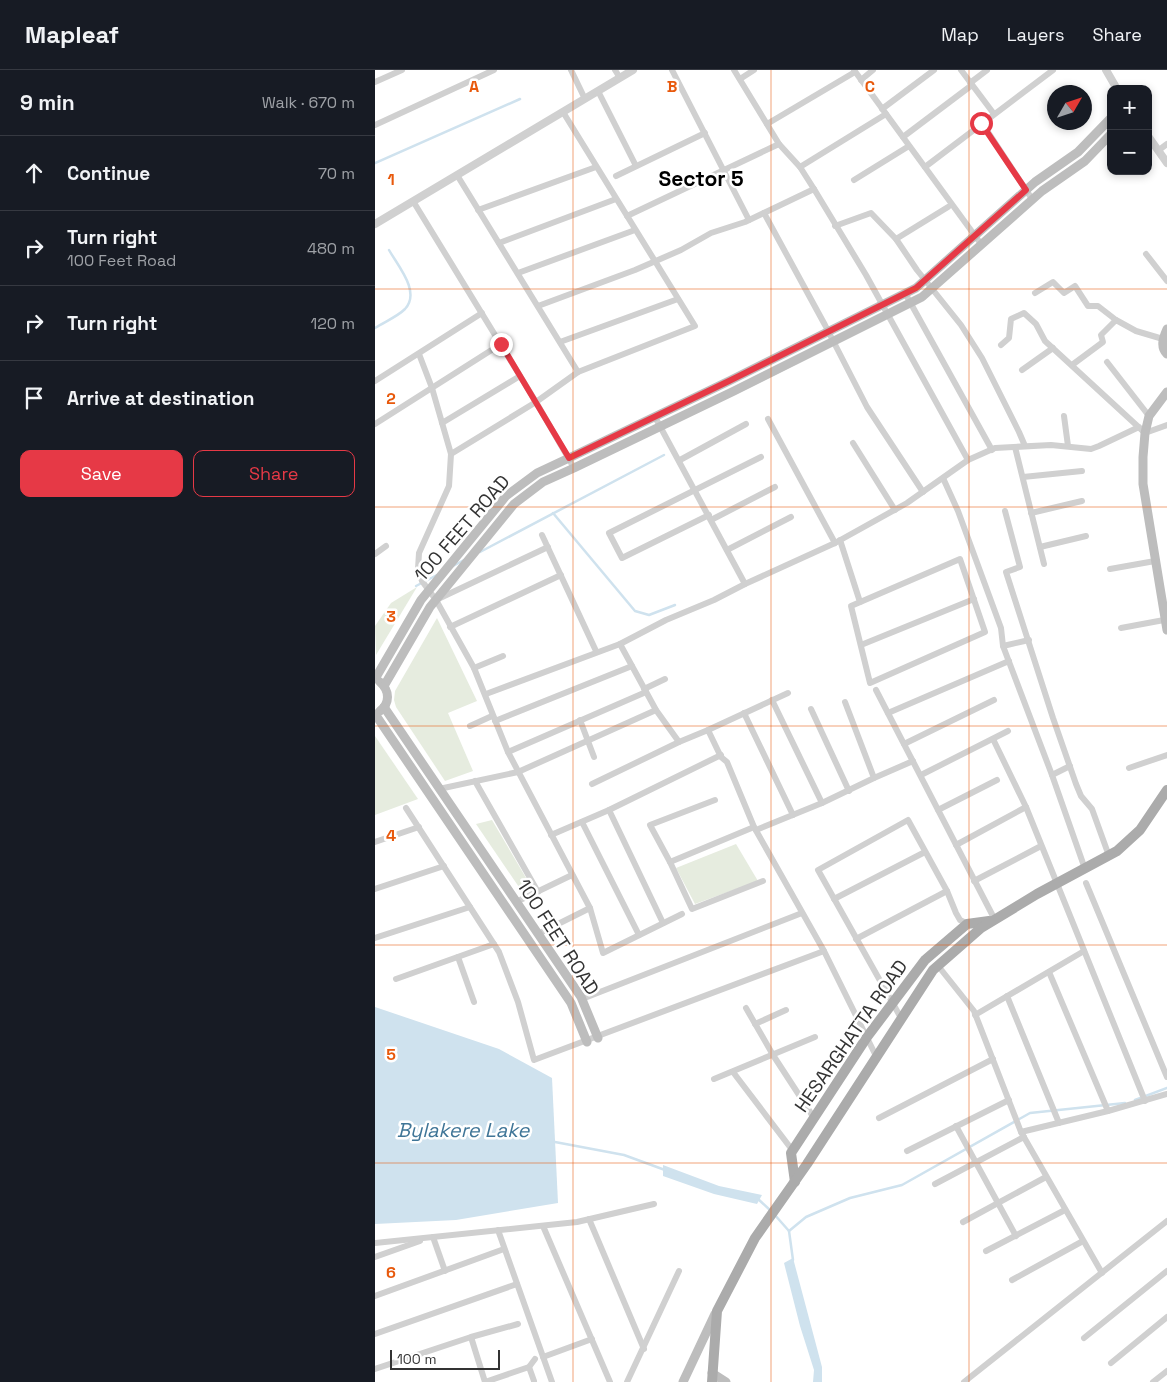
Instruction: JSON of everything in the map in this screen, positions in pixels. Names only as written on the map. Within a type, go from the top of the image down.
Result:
[{"type":"main road","name":"100 FEET ROAD","points":[[375,680],[421,600],[506,496],[537,472],[655,417],[916,288],[1026,190],[1078,152],[1107,122]]},
{"type":"main road","name":"100 FEET ROAD","points":[[384,686],[436,600],[514,504],[543,482],[922,297],[1032,200],[1085,161],[1107,138]]},
{"type":"main road","points":[[1167,329],[1163,339],[1163,350],[1167,354]]},
{"type":"main road","points":[[1166,626],[1143,484],[1142,430],[1149,416],[1167,392]]},
{"type":"main road","points":[[375,680],[384,686],[388,698],[384,707],[375,714]]},
{"type":"main road","name":"100 FEET ROAD","points":[[384,707],[582,999],[598,1038]]},
{"type":"main road","name":"100 FEET ROAD","points":[[375,714],[571,1003],[587,1042]]},
{"type":"main road","name":"HESARGHATTA ROAD","points":[[683,1382],[755,1238],[807,1164],[933,970],[981,928],[1117,851],[1140,830],[1167,790]]},
{"type":"main road","name":"HESARGHATTA ROAD","points":[[793,1151],[867,1037],[925,960],[967,924],[995,920]]},
{"type":"main road","points":[[793,1151],[791,1154],[795,1182]]},
{"type":"main road","points":[[717,1312],[712,1377],[727,1382]]},
{"type":"street","points":[[375,82],[402,70]]},
{"type":"street","points":[[375,125],[481,73],[495,70]]},
{"type":"street","points":[[571,70],[585,99]]},
{"type":"street","points":[[615,70],[620,78]]},
{"type":"street","points":[[375,224],[633,70]]},
{"type":"street","points":[[672,70],[749,220]]},
{"type":"street","points":[[735,70],[779,144],[800,167],[814,188],[866,275],[967,460]]},
{"type":"street","points":[[740,79],[754,70]]},
{"type":"street","points":[[861,80],[873,70]]},
{"type":"street","points":[[800,167],[884,111],[934,70]]},
{"type":"street","points":[[961,70],[994,114]]},
{"type":"street","points":[[903,137],[987,70]]},
{"type":"street","points":[[925,167],[1053,70]]},
{"type":"street","points":[[1106,70],[1115,85]]},
{"type":"street","points":[[767,124],[854,71],[981,244]]},
{"type":"street","points":[[598,91],[636,166]]},
{"type":"street","points":[[451,454],[536,402],[578,372],[695,326],[563,112]]},
{"type":"street","points":[[981,123],[1032,200]]},
{"type":"street","points":[[615,176],[705,133]]},
{"type":"street","points":[[1152,141],[1167,163]]},
{"type":"street","points":[[627,216],[779,144]]},
{"type":"street","points":[[1159,150],[1167,144]]},
{"type":"street","points":[[854,180],[909,146]]},
{"type":"street","points":[[479,210],[596,167]]},
{"type":"street","points":[[457,175],[578,372]]},
{"type":"street","points":[[538,306],[655,262],[711,233],[749,220],[814,188]]},
{"type":"street","points":[[499,243],[616,199]]},
{"type":"street","points":[[413,201],[536,402],[574,468]]},
{"type":"street","points":[[895,239],[948,207]]},
{"type":"street","points":[[764,213],[829,332],[867,407],[923,492]]},
{"type":"street","points":[[835,226],[871,213],[895,239],[961,326],[982,358],[1025,446]]},
{"type":"street","points":[[518,273],[635,230]]},
{"type":"street","points":[[1146,254],[1167,281]]},
{"type":"street","points":[[1035,293],[1053,282],[1064,293],[1075,286],[1088,306],[1098,306],[1116,320],[1136,331],[1163,339]]},
{"type":"street","points":[[905,293],[992,450]]},
{"type":"street","points":[[560,342],[678,300]]},
{"type":"street","points":[[375,381],[481,313]]},
{"type":"street","points":[[1001,345],[1009,338],[1011,319],[1024,313],[1036,324],[1045,341],[1142,430]]},
{"type":"street","points":[[1072,365],[1103,342],[1101,336],[1116,320]]},
{"type":"street","points":[[375,424],[501,344]]},
{"type":"street","points":[[1022,370],[1053,348]]},
{"type":"street","points":[[419,354],[432,388],[451,454],[449,486],[419,553],[417,569],[422,581],[436,600],[474,668],[508,752],[589,908],[603,953],[681,914]]},
{"type":"street","points":[[1107,362],[1149,416]]},
{"type":"street","points":[[442,423],[520,376]]},
{"type":"street","points":[[1064,416],[1068,446]]},
{"type":"street","points":[[655,417],[680,460],[745,584]]},
{"type":"street","points":[[767,419],[837,541],[860,602]]},
{"type":"street","points":[[680,460],[746,424]]},
{"type":"street","points":[[486,694],[620,644],[666,620],[714,600],[837,541],[895,510],[967,460],[992,450],[1051,445],[1091,449],[1142,430],[1167,425]]},
{"type":"street","points":[[853,443],[895,510]]},
{"type":"street","points":[[1015,447],[1044,564]]},
{"type":"street","points":[[761,457],[609,533],[622,558],[775,487]]},
{"type":"street","points":[[1023,477],[1082,470]]},
{"type":"street","points":[[943,478],[958,511],[1001,628],[1003,646],[1085,869]]},
{"type":"street","points":[[1031,513],[1082,501]]},
{"type":"street","points":[[1005,512],[1020,567],[1007,572],[1070,766],[1081,796],[1092,809],[1109,856]]},
{"type":"street","points":[[727,550],[791,517]]},
{"type":"street","points":[[542,535],[597,651]]},
{"type":"street","points":[[1040,547],[1086,536]]},
{"type":"street","points":[[375,554],[387,546]]},
{"type":"street","points":[[436,600],[547,547]]},
{"type":"street","points":[[960,559],[985,632],[870,683],[851,606],[860,602],[960,559]]},
{"type":"street","points":[[1110,569],[1155,561]]},
{"type":"street","points":[[450,627],[561,575]]},
{"type":"street","points":[[861,646],[973,599]]},
{"type":"street","points":[[1121,628],[1166,626]]},
{"type":"street","points":[[1003,646],[1029,640]]},
{"type":"street","points":[[620,644],[656,710],[679,742]]},
{"type":"street","points":[[474,668],[503,656]]},
{"type":"street","points":[[888,713],[1009,661]]},
{"type":"street","points":[[470,726],[632,666]]},
{"type":"street","points":[[508,752],[645,691],[665,679]]},
{"type":"street","points":[[876,690],[995,920]]},
{"type":"street","points":[[593,784],[679,742],[788,693]]},
{"type":"street","points":[[772,700],[822,803]]},
{"type":"street","points":[[904,744],[994,700]]},
{"type":"street","points":[[845,702],[874,778]]},
{"type":"street","points":[[439,789],[518,772],[656,710]]},
{"type":"street","points":[[811,710],[849,791]]},
{"type":"street","points":[[744,713],[793,815]]},
{"type":"street","points":[[579,720],[594,758]]},
{"type":"street","points":[[708,730],[721,756],[727,762],[755,829],[823,951],[876,1056]]},
{"type":"street","points":[[921,776],[1008,731]]},
{"type":"street","points":[[993,739],[1026,807],[1145,1101]]},
{"type":"street","points":[[1129,768],[1167,755]]},
{"type":"street","points":[[551,835],[609,810],[721,756]]},
{"type":"street","points":[[670,862],[822,803],[913,761]]},
{"type":"street","points":[[1052,775],[1070,766]]},
{"type":"street","points":[[938,810],[997,780]]},
{"type":"street","points":[[475,781],[538,892]]},
{"type":"street","points":[[715,800],[650,825],[692,908],[763,881]]},
{"type":"street","points":[[956,845],[1026,807]]},
{"type":"street","points":[[406,808],[499,952],[518,1002],[534,1060],[598,1038],[823,951]]},
{"type":"street","points":[[609,810],[663,923]]},
{"type":"street","points":[[901,1018],[818,870],[908,820],[947,891],[960,920],[981,928]]},
{"type":"street","points":[[582,822],[639,935]]},
{"type":"street","points":[[375,842],[419,827]]},
{"type":"street","points":[[974,880],[1041,846]]},
{"type":"street","points":[[834,899],[925,852]]},
{"type":"street","points":[[375,889],[444,866]]},
{"type":"street","points":[[516,902],[572,875]]},
{"type":"street","points":[[1086,883],[1167,1077]]},
{"type":"street","points":[[857,939],[947,891]]},
{"type":"street","points":[[375,938],[470,907]]},
{"type":"street","points":[[537,934],[589,908]]},
{"type":"street","points":[[582,999],[802,914]]},
{"type":"street","points":[[396,979],[494,944]]},
{"type":"street","points":[[975,1015],[1084,951]]},
{"type":"street","points":[[458,956],[474,1002]]},
{"type":"street","points":[[939,967],[975,1015],[1023,1134],[1102,1273]]},
{"type":"street","points":[[1049,972],[1108,1111]]},
{"type":"street","points":[[1007,996],[1059,1122]]},
{"type":"street","points":[[746,1008],[773,1055],[814,1118]]},
{"type":"street","points":[[755,1024],[786,1010]]},
{"type":"street","points":[[714,1079],[815,1037]]},
{"type":"street","points":[[879,1118],[993,1059]]},
{"type":"street","points":[[733,1072],[793,1151]]},
{"type":"street","points":[[935,1184],[1023,1134],[1059,1122],[1108,1111],[1167,1094]]},
{"type":"street","points":[[907,1151],[1009,1100]]},
{"type":"street","points":[[956,1126],[1015,1236]]},
{"type":"street","points":[[963,1222],[1047,1177]]},
{"type":"street","points":[[375,1243],[577,1222],[654,1204]]},
{"type":"street","points":[[986,1251],[1065,1210]]},
{"type":"street","points":[[589,1219],[643,1349]]},
{"type":"street","points":[[965,1382],[1167,1221]]},
{"type":"street","points":[[543,1226],[610,1382]]},
{"type":"street","points":[[498,1230],[552,1382]]},
{"type":"street","points":[[375,1257],[432,1237]]},
{"type":"street","points":[[432,1237],[445,1271]]},
{"type":"street","points":[[1012,1280],[1083,1241]]},
{"type":"street","points":[[375,1296],[505,1249]]},
{"type":"street","points":[[627,1382],[679,1271]]},
{"type":"street","points":[[1084,1338],[1167,1271]]},
{"type":"street","points":[[375,1334],[517,1284]]},
{"type":"street","points":[[1111,1363],[1167,1317]]},
{"type":"street","points":[[375,1369],[471,1337],[518,1324]]},
{"type":"street","points":[[471,1337],[485,1382],[529,1367],[535,1359]]},
{"type":"street","points":[[543,1357],[592,1339]]},
{"type":"street","points":[[529,1367],[534,1381]]},
{"type":"street","points":[[1153,1382],[1167,1371]]},
{"type":"shaded area","points":[[417,587],[376,655],[375,626],[391,603]]},
{"type":"shaded area","points":[[437,618],[477,701],[448,713],[473,771],[445,781],[396,707],[394,700],[395,691]]},
{"type":"shaded area","points":[[375,736],[418,799],[375,815]]},
{"type":"shaded area","points":[[492,820],[532,888],[523,893],[476,824]]},
{"type":"shaded area","points":[[736,844],[758,881],[695,904],[676,868]]},
{"type":"water","name":"Bylakere Lake","points":[[375,1007],[499,1049],[552,1078],[558,1203],[456,1220],[375,1224]]},
{"type":"water","points":[[663,1165],[719,1186],[762,1195],[757,1204],[714,1194],[663,1176]]},
{"type":"water","points":[[793,1258],[822,1367],[822,1382],[813,1382],[814,1370],[800,1326],[784,1263]]},
{"type":"waterway","points":[[375,163],[520,99]]},
{"type":"waterway","points":[[375,328],[402,312],[409,302],[411,295],[406,279],[389,250]]},
{"type":"waterway","points":[[480,552],[664,455]]},
{"type":"waterway","points":[[553,513],[635,611],[649,615],[675,605]]},
{"type":"waterway","points":[[453,566],[464,560]]},
{"type":"waterway","points":[[416,586],[437,575]]},
{"type":"waterway","points":[[1135,1100],[1167,1088]]},
{"type":"waterway","points":[[789,1231],[806,1217],[850,1198],[902,1185],[1030,1113],[1125,1103]]},
{"type":"waterway","points":[[555,1142],[624,1155],[665,1170]]},
{"type":"waterway","points":[[758,1199],[770,1210]]},
{"type":"waterway","points":[[774,1214],[789,1231],[793,1260]]},
{"type":"district","name":"Sector 5","points":[[701,178]]},
{"type":"route","points":[[501,344],[569,458],[916,288],[1026,190],[981,123]]}]
